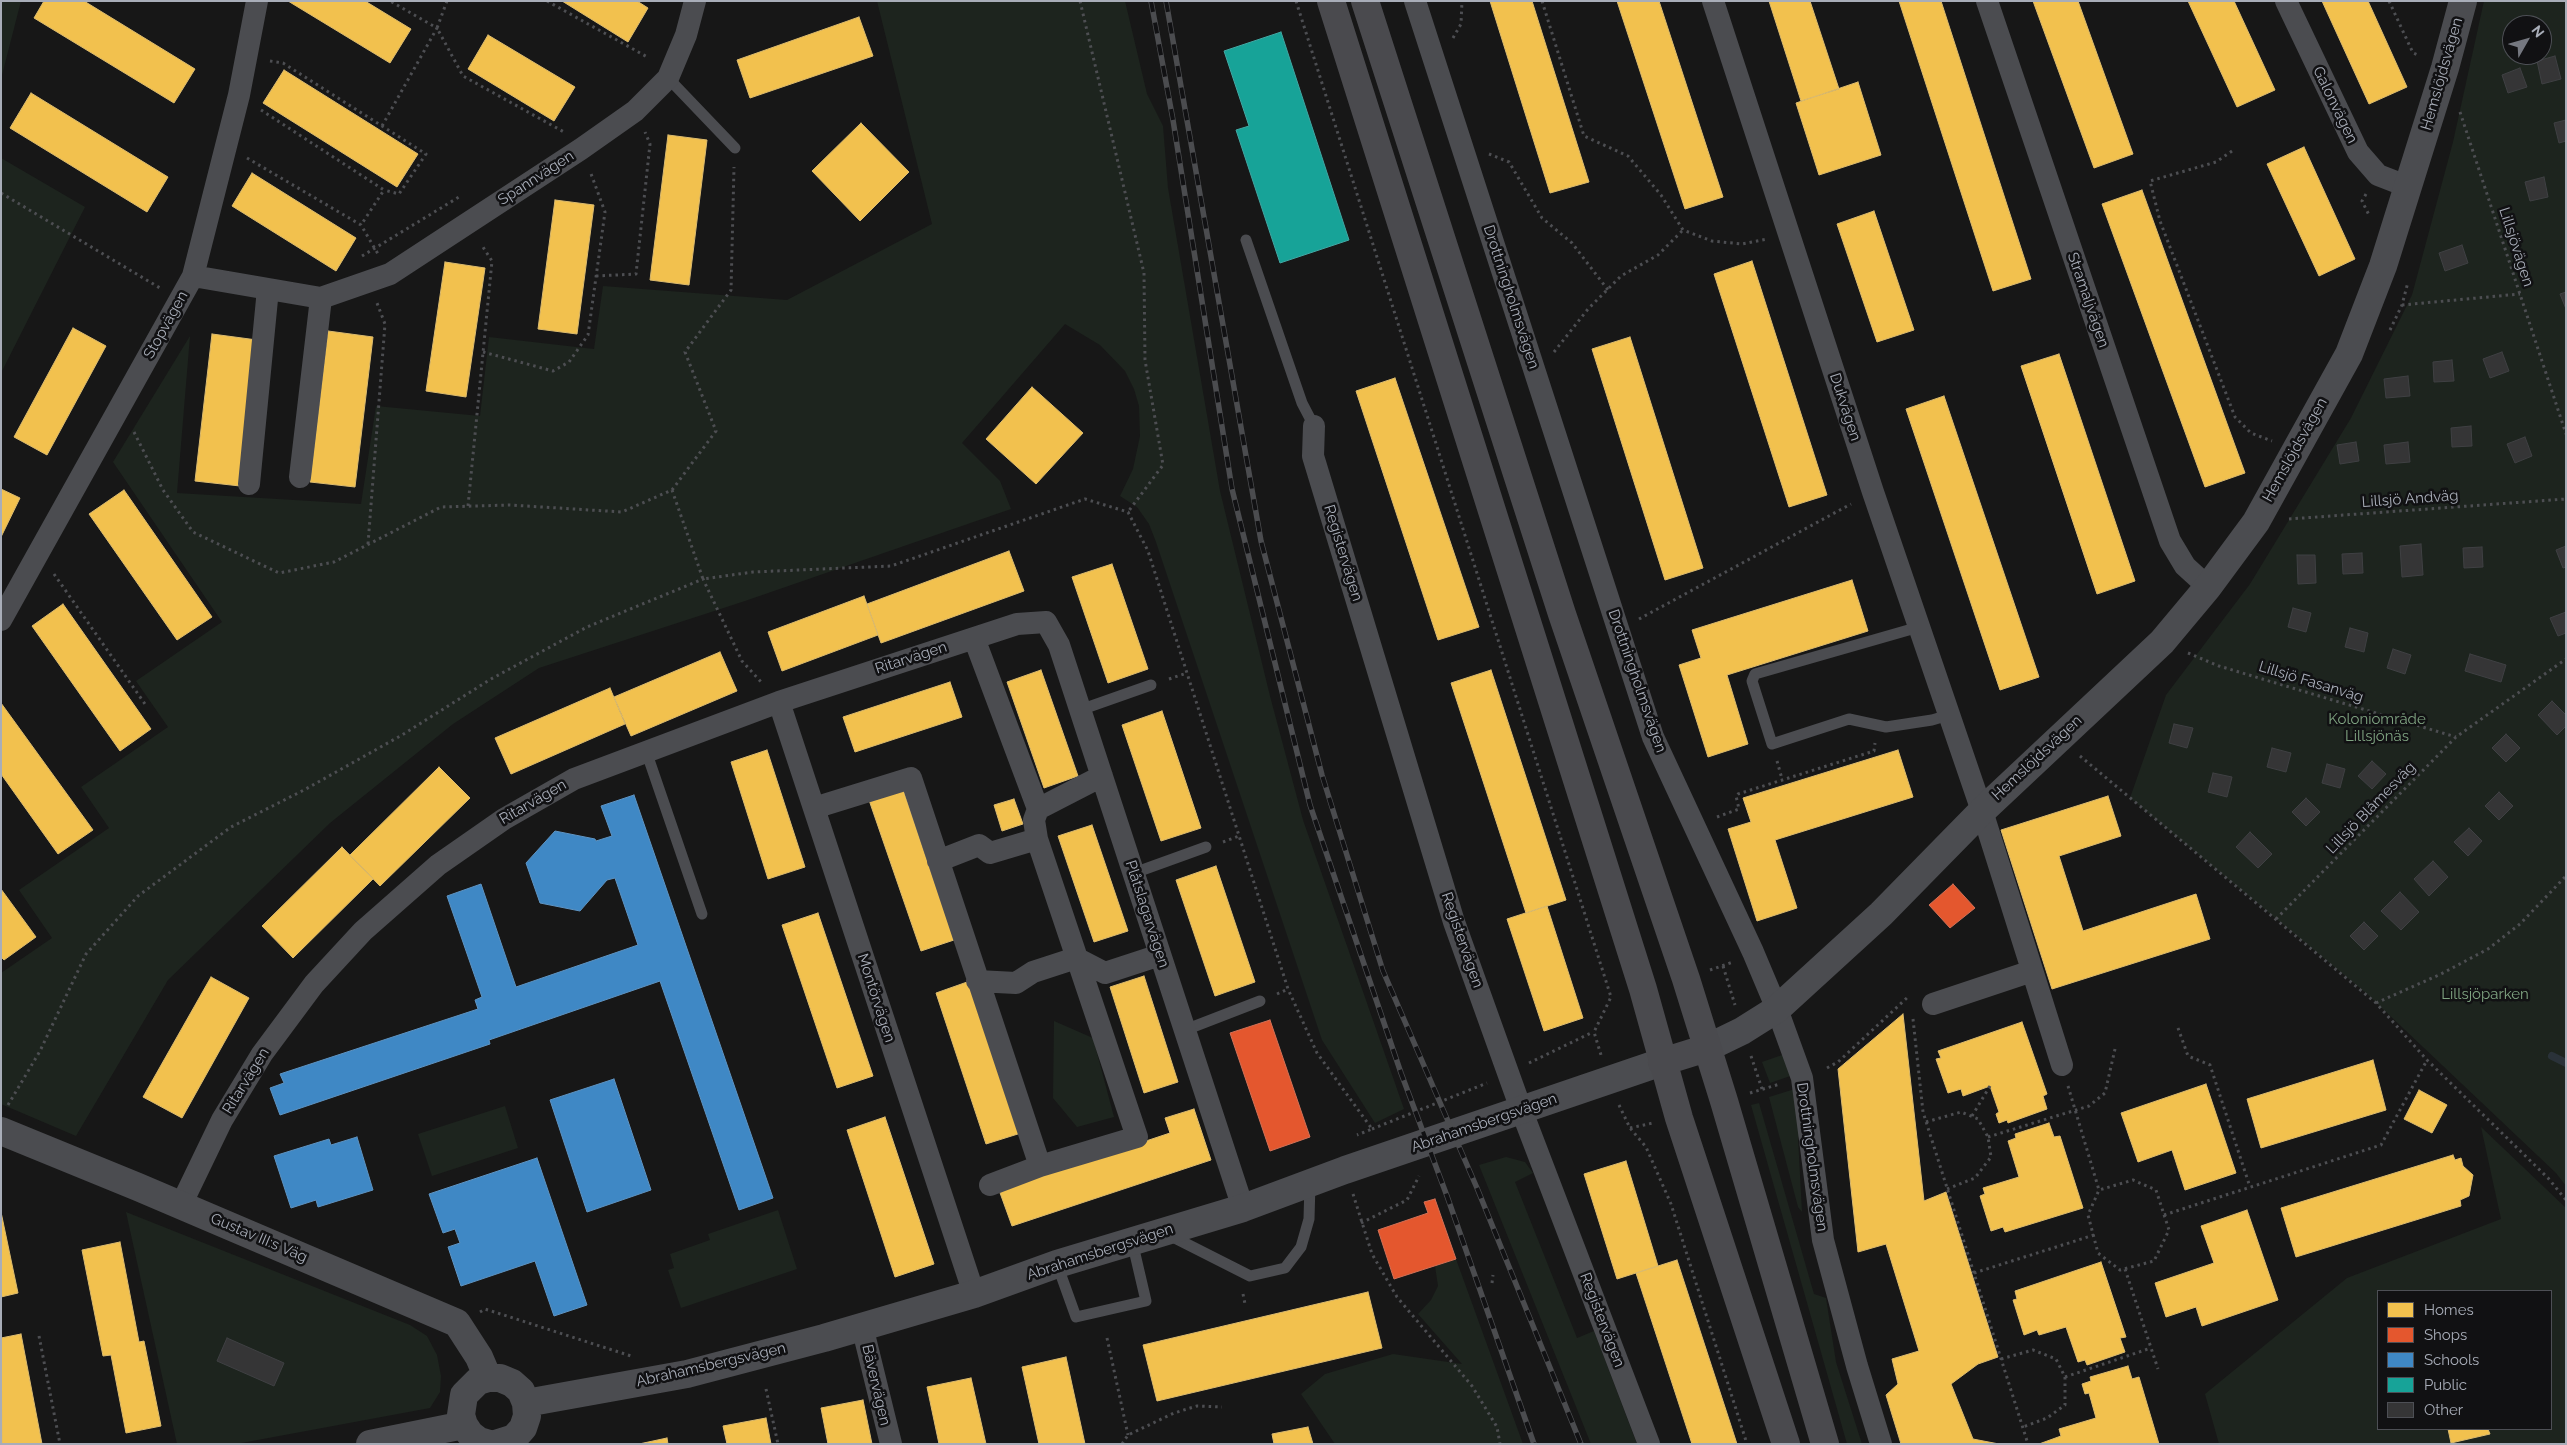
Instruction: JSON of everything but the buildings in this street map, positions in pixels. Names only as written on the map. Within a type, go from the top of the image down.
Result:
[{"type":"main road","points":[[1331,1],[1634,960],[1662,1062],[1786,1444]]},
{"type":"main road","points":[[1365,1],[1562,614],[1707,1048],[1825,1444]]},
{"type":"main road","points":[[1662,1062],[1707,1048]]},
{"type":"street","name":"Stopvägen","points":[[1,620],[193,276],[239,95],[258,1]]},
{"type":"street","name":"Spannvägen","points":[[193,276],[321,298],[390,274],[581,149],[635,111],[669,74],[686,35],[695,1]]},
{"type":"street","name":"Drottningholmsvägen","points":[[1415,1],[1653,737],[1778,1009],[1802,1078],[1823,1240],[1857,1366],[1881,1444]]},
{"type":"street","name":"Dukvägen","points":[[1713,1],[1873,492],[1982,810]]},
{"type":"street","name":"Stramaljvägen","points":[[1987,1],[2170,541],[2185,566],[2208,587]]},
{"type":"street","name":"Galonvägen","points":[[2286,1],[2358,152],[2378,175],[2409,187]]},
{"type":"street","name":"Hemslöjdsvägen","points":[[1707,1048],[1742,1031],[1778,1009],[1881,914],[1982,810],[2162,642],[2208,587],[2256,522],[2349,354],[2383,266],[2409,187],[2463,1]]},
{"type":"street","points":[[249,484],[268,289]]},
{"type":"street","points":[[300,477],[321,298]]},
{"type":"street","name":"Registervägen","points":[[1314,426],[1313,456],[1454,922],[1520,1109],[1649,1444]]},
{"type":"street","name":"Ritarvägen","points":[[181,1205],[222,1120],[262,1054],[314,984],[363,931],[438,864],[504,819],[574,779],[646,750],[779,702],[1017,624],[1046,622]]},
{"type":"street","name":"Plåtslagarvägen","points":[[1046,622],[1059,645],[1243,1208]]},
{"type":"street","points":[[974,638],[1038,809],[1034,820],[1037,839],[1137,1137],[1040,1166],[990,1185]]},
{"type":"street","name":"Montörvägen","points":[[779,702],[974,1294]]},
{"type":"street","points":[[1038,809],[1102,776]]},
{"type":"street","points":[[814,808],[911,778],[1040,1166]]},
{"type":"street","name":"Hemslöjdsvägen","points":[[1982,810],[2062,1065]]},
{"type":"street","points":[[938,861],[979,845],[990,853],[1037,839]]},
{"type":"street","points":[[977,980],[1016,983],[1033,972],[1076,958],[1105,973],[1160,955]]},
{"type":"street","points":[[1922,1004],[2032,971]]},
{"type":"street","name":"Abrahamsbergsvägen","points":[[526,1403],[687,1374],[824,1338],[974,1294],[1057,1264],[1243,1208],[1520,1109],[1662,1062]]},
{"type":"street","name":"Gustav III:s Väg","points":[[4,1120],[181,1205],[457,1323]]},
{"type":"street","points":[[457,1323],[479,1357],[488,1378]]},
{"type":"street","name":"Bävervägen","points":[[862,1326],[891,1444]]},
{"type":"street","points":[[490,1444],[479,1441],[470,1434],[464,1425],[461,1410],[464,1395],[478,1381],[488,1378],[500,1378],[512,1383],[521,1391],[526,1403],[527,1416],[523,1428],[514,1438],[501,1444],[495,1444]]},
{"type":"street","points":[[370,1444],[464,1425]]},
{"type":"lane","points":[[669,74],[735,148]]},
{"type":"lane","points":[[1246,240],[1302,403],[1314,426]]},
{"type":"lane","points":[[1919,627],[1756,674],[1752,681],[1772,744],[1849,719],[1886,727],[1932,720],[1949,715]]},
{"type":"lane","points":[[1080,710],[1151,685]]},
{"type":"lane","points":[[646,750],[702,914]]},
{"type":"lane","points":[[1134,873],[1206,848]]},
{"type":"lane","points":[[1185,1030],[1260,1001]]},
{"type":"lane","points":[[1163,1232],[1250,1276],[1286,1268],[1301,1247],[1309,1219],[1310,1183]]},
{"type":"lane","points":[[1057,1264],[1076,1317],[1146,1301],[1132,1242]]},
{"type":"path","points":[[390,1],[437,28],[463,76],[564,132]]},
{"type":"path","points":[[382,126],[437,28],[447,1]]},
{"type":"path","points":[[547,1],[649,58],[669,74]]},
{"type":"path","points":[[1080,1],[1144,273],[1145,360],[1163,465],[1128,512]]},
{"type":"path","points":[[1296,1],[1611,997],[1594,1032],[1609,1081]]},
{"type":"path","points":[[1542,1],[1584,136],[1628,156],[1661,195],[1682,230],[1712,242],[1742,244],[1790,235]]},
{"type":"path","points":[[2389,1],[2413,53],[2445,68]]},
{"type":"path","points":[[644,65],[653,49]]},
{"type":"path","points":[[239,95],[384,190],[400,194],[426,154],[283,63],[246,57]]},
{"type":"path","name":"Lillsjövägen","points":[[2445,68],[2566,434]]},
{"type":"path","points":[[596,276],[636,274],[650,144],[635,111]]},
{"type":"path","points":[[556,137],[571,127]]},
{"type":"path","points":[[1461,141],[1509,162],[1542,218],[1572,243],[1608,290]]},
{"type":"path","points":[[226,146],[361,225],[390,274]]},
{"type":"path","points":[[121,406],[164,490],[193,532],[279,573],[334,562],[441,507],[510,505],[622,512],[672,490],[716,431],[685,352],[731,290],[735,148]]},
{"type":"path","points":[[483,352],[552,371],[569,362],[588,335],[605,212],[581,149]]},
{"type":"path","points":[[2232,151],[2216,162],[2150,181],[2160,221],[2235,417],[2251,433],[2274,442]]},
{"type":"path","points":[[2374,224],[2362,202],[2378,175]]},
{"type":"path","points":[[361,225],[384,190]]},
{"type":"path","points":[[1,193],[180,300]]},
{"type":"path","points":[[368,282],[355,260],[465,193]]},
{"type":"path","points":[[1536,375],[1588,310],[1621,276],[1658,255],[1682,230]]},
{"type":"path","points":[[468,506],[492,261]]},
{"type":"path","points":[[2386,337],[2402,305],[2409,278]]},
{"type":"path","points":[[2402,305],[2520,294]]},
{"type":"path","points":[[368,545],[385,324]]},
{"type":"path","points":[[672,490],[703,579],[742,661],[779,702]]},
{"type":"path","points":[[1618,630],[1873,492]]},
{"type":"path","name":"Lillsjö Andväg","points":[[2291,512],[2286,520],[2566,499]]},
{"type":"path","points":[[39,554],[145,704]]},
{"type":"path","points":[[4,1120],[40,1051],[86,954],[138,896],[231,827],[304,790],[402,736],[491,679],[587,627],[703,579]]},
{"type":"path","name":"Lillsjö Fasanväg","points":[[2191,645],[2185,652],[2219,666],[2456,737]]},
{"type":"path","name":"Lillsjö Blåmesväg","points":[[2276,919],[2292,905],[2456,737],[2566,658]]},
{"type":"path","points":[[1694,824],[1739,809],[1736,796],[1738,794],[1874,751],[1876,736],[1886,727]]},
{"type":"path","points":[[2059,738],[2376,1003],[2427,1060],[2548,1178],[2566,1200]]},
{"type":"path","points":[[2080,756],[2086,749]]},
{"type":"path","points":[[2376,1003],[2441,974],[2488,948],[2520,924],[2566,876]]},
{"type":"path","points":[[1723,966],[1742,1031],[1762,1089]]},
{"type":"path","points":[[1827,1068],[1838,1062],[1910,995],[1922,1004]]},
{"type":"path","points":[[1912,1014],[1926,1122],[2028,1444]]},
{"type":"path","points":[[2178,1028],[2188,1056],[2210,1065],[2250,1187]]},
{"type":"path","points":[[1988,1137],[2089,1106],[2105,1093],[2115,1049]]},
{"type":"path","points":[[2164,1215],[2380,1145],[2427,1060]]},
{"type":"path","points":[[2062,1065],[2099,1190],[2088,1215],[2098,1253],[2120,1270],[2154,1261],[2169,1230],[2156,1190],[2133,1180],[2099,1190]]},
{"type":"path","points":[[1972,1116],[1990,1086]]},
{"type":"path","points":[[1926,1122],[1961,1112],[1978,1119],[1988,1137],[1991,1157],[1975,1178],[1947,1189]]},
{"type":"path","points":[[1630,1128],[1646,1147],[1671,1204],[1747,1444]]},
{"type":"path","points":[[1361,1223],[1407,1200],[1419,1176]]},
{"type":"path","points":[[1974,1273],[2094,1235]]},
{"type":"path","points":[[2125,1269],[2158,1369]]},
{"type":"path","points":[[1492,1283],[1493,1275],[1498,1280]]},
{"type":"path","points":[[1242,1291],[1245,1304]]},
{"type":"path","points":[[457,1323],[485,1310],[632,1356]]},
{"type":"path","points":[[39,1336],[60,1444]]},
{"type":"path","points":[[1107,1338],[1128,1435]]},
{"type":"path","points":[[2065,1377],[2151,1348]]},
{"type":"path","points":[[2001,1359],[2033,1350],[2056,1359],[2065,1377],[2064,1404],[2047,1418],[2023,1427]]},
{"type":"path","points":[[766,1389],[778,1444]]},
{"type":"path","points":[[1122,1444],[1128,1435],[1174,1413],[1196,1406],[1222,1407]]},
{"type":"green space","points":[[1,1],[21,1],[1,79]]},
{"type":"green space","points":[[877,1],[1125,1],[1147,94],[1163,126],[1168,188],[1220,491],[1270,696],[1303,820],[1404,1109],[1375,1123],[1322,1040],[1156,542],[1149,524],[1137,507],[1120,496],[1133,469],[1140,436],[1139,406],[1134,389],[1125,371],[1100,345],[1065,324],[962,443],[1000,481],[1011,509],[745,601],[539,668],[453,724],[330,823],[168,980],[76,1136],[1,1104],[1,973],[52,938],[19,890],[109,828],[81,787],[168,727],[136,681],[222,622],[113,462],[190,336],[177,493],[361,504],[376,406],[480,416],[489,337],[594,349],[603,286],[787,300],[932,224]]},
{"type":"green space","name":"Koloniområde Lillsjönäs","points":[[2484,1],[2566,1],[2566,1186],[2556,1173],[2366,993],[2130,798],[2166,695],[2250,584],[2351,418],[2412,295],[2453,142]]},
{"type":"green space","points":[[1,158],[85,207],[1,373]]},
{"type":"green space","points":[[1054,1021],[1093,1038],[1114,1117],[1077,1127],[1053,1098]]},
{"type":"green space","points":[[1785,1054],[1793,1075],[1770,1083],[1762,1062]]},
{"type":"green space","points":[[1798,1088],[1804,1130],[1798,1138],[1802,1212],[1798,1207],[1769,1097]]},
{"type":"green space","points":[[1759,1103],[1814,1294],[1826,1298],[1836,1362],[1862,1444],[1847,1444],[1751,1105]]},
{"type":"green space","points":[[505,1106],[518,1148],[432,1176],[418,1134]]},
{"type":"green space","points":[[2481,1127],[2566,1208],[2566,1444],[2219,1444],[2205,1394],[2347,1278],[2501,1219]]},
{"type":"green space","points":[[1506,1157],[1525,1162],[1533,1173],[1515,1182],[1577,1338],[1594,1331],[1637,1444],[1591,1444],[1479,1165]]},
{"type":"green space","points":[[778,1210],[797,1269],[681,1308],[668,1270],[674,1268],[670,1254],[710,1240],[708,1234]]},
{"type":"green space","points":[[126,1212],[410,1325],[427,1336],[437,1355],[441,1376],[440,1392],[430,1408],[236,1444],[177,1444]]},
{"type":"green space","points":[[1456,1259],[1523,1444],[1335,1444],[1301,1394],[1325,1374],[1393,1354],[1462,1364],[1418,1314],[1431,1300],[1438,1286],[1435,1266]]},
{"type":"waterway","points":[[2552,1056],[2566,1063]]},
{"type":"railway","points":[[1151,1],[1173,120],[1232,489],[1310,805],[1401,1073],[1447,1196],[1534,1444]]},
{"type":"railway","points":[[1166,1],[1261,541],[1322,775],[1383,971],[1477,1188],[1581,1444]]},
{"type":"park label","name":"Lillsjöparken","points":[[2485,994]]}]
